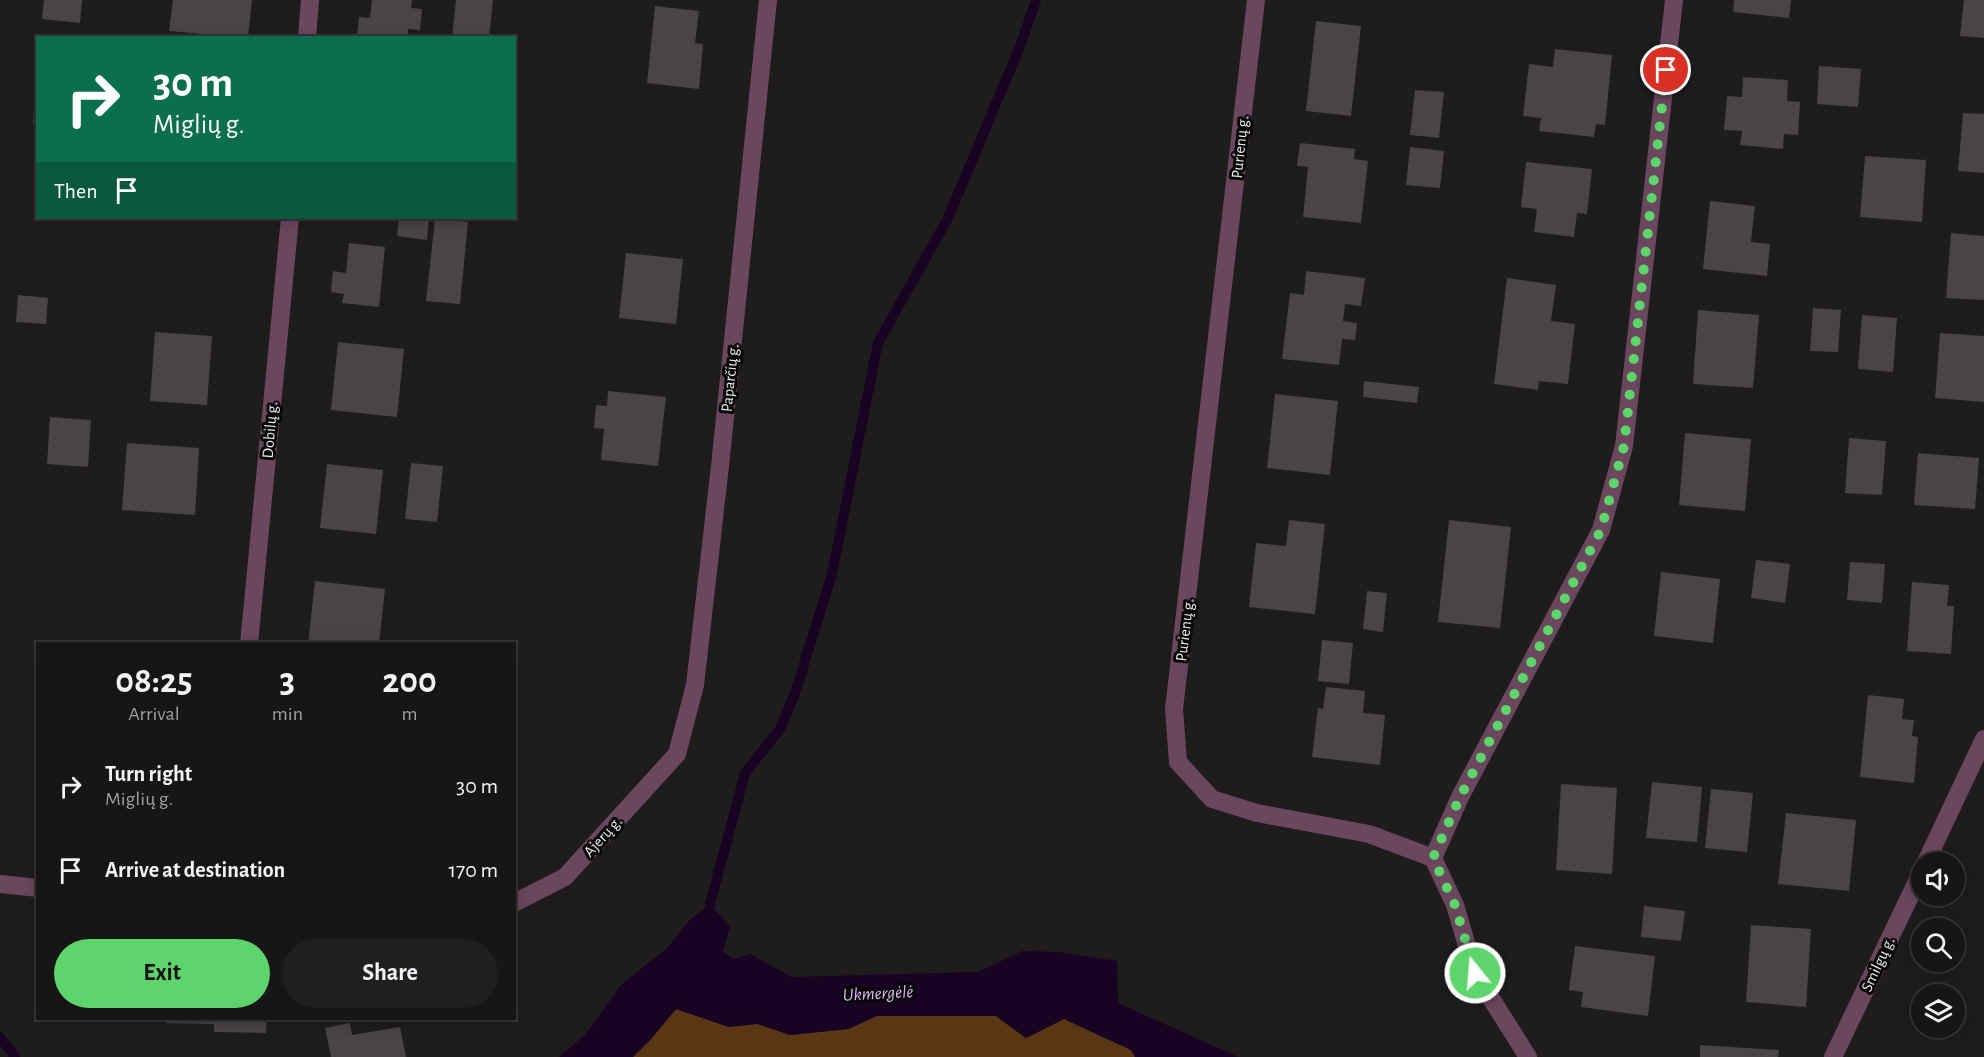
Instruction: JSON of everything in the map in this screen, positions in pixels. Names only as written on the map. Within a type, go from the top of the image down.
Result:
[{"type":"street","points":[[307,36],[310,0]]},
{"type":"street","name":"Paparčių g.","points":[[677,754],[695,685],[768,0]]},
{"type":"street","name":"Purienų g.","points":[[1256,0],[1174,709],[1178,762],[1212,800],[1257,813],[1369,834],[1433,858]]},
{"type":"street","points":[[1528,1057],[1475,973],[1455,905],[1433,858],[1460,797],[1601,530],[1624,446],[1674,0]]},
{"type":"street","name":"Dobilų g.","points":[[249,642],[290,219]]},
{"type":"street","points":[[1931,852],[1984,739]]},
{"type":"street","name":"Ajerų g.","points":[[516,902],[565,877],[677,754]]},
{"type":"street","points":[[0,884],[36,888]]},
{"type":"street","name":"Smilgų g.","points":[[1833,1057],[1911,894]]},
{"type":"shaded area","points":[[676,1009],[729,1027],[757,1023],[790,1035],[848,1029],[877,1016],[996,1016],[1026,1038],[1064,1019],[1131,1050],[1135,1057],[633,1057]]},
{"type":"water","points":[[710,904],[730,927],[723,951],[733,959],[751,954],[791,977],[978,972],[1022,951],[1058,952],[1117,961],[1118,1003],[1238,1057],[1135,1057],[1131,1050],[1064,1019],[1026,1038],[996,1016],[877,1016],[848,1029],[790,1035],[757,1024],[729,1027],[676,1009],[633,1057],[559,1057],[586,1034],[621,985],[667,948],[689,921]]},
{"type":"building","points":[[44,0],[82,0],[80,23],[42,19]]},
{"type":"building","points":[[173,0],[252,0],[248,36],[169,31]]},
{"type":"building","points":[[372,0],[412,0],[411,8],[422,9],[420,30],[408,29],[408,36],[357,35],[359,17],[370,18]]},
{"type":"building","points":[[456,0],[493,0],[489,36],[452,36]]},
{"type":"building","points":[[1734,0],[1791,0],[1789,18],[1733,12]]},
{"type":"building","points":[[1964,0],[1984,0],[1984,38],[1960,36]]},
{"type":"building","points":[[655,6],[699,11],[695,43],[703,44],[699,89],[647,83]]},
{"type":"building","points":[[1316,21],[1361,26],[1351,116],[1306,111]]},
{"type":"building","points":[[1555,49],[1612,55],[1605,125],[1596,124],[1594,137],[1539,131],[1541,118],[1523,116],[1529,64],[1553,67]]},
{"type":"building","points":[[1819,66],[1861,69],[1858,107],[1817,104]]},
{"type":"building","points":[[1743,77],[1788,80],[1787,101],[1800,102],[1798,135],[1784,134],[1783,149],[1740,145],[1742,131],[1724,130],[1727,96],[1742,97]]},
{"type":"building","points":[[1415,90],[1444,92],[1439,138],[1410,135]]},
{"type":"building","points":[[35,96],[36,96],[36,124],[33,124]]},
{"type":"building","points":[[1963,113],[1984,114],[1984,173],[1958,171]]},
{"type":"building","points":[[1300,143],[1355,149],[1354,159],[1368,161],[1361,223],[1303,217],[1308,167],[1297,166]]},
{"type":"building","points":[[1410,147],[1444,151],[1440,188],[1406,185]]},
{"type":"building","points":[[1865,156],[1926,160],[1922,222],[1860,217]]},
{"type":"building","points":[[1526,162],[1592,169],[1587,214],[1577,213],[1574,237],[1534,232],[1537,209],[1521,207]]},
{"type":"building","points":[[1710,201],[1755,206],[1751,242],[1770,244],[1767,276],[1703,269]]},
{"type":"building","points":[[399,219],[429,219],[427,240],[397,236]]},
{"type":"building","points":[[435,219],[468,222],[460,304],[426,301]]},
{"type":"building","points":[[1951,233],[1984,236],[1984,300],[1946,298]]},
{"type":"building","points":[[349,243],[385,247],[379,307],[342,303],[344,294],[331,292],[333,271],[346,273]]},
{"type":"building","points":[[626,253],[683,259],[676,324],[619,318]]},
{"type":"building","points":[[1306,271],[1365,278],[1361,306],[1345,304],[1343,321],[1357,323],[1355,340],[1342,339],[1339,365],[1282,359],[1290,293],[1304,295]]},
{"type":"building","points":[[1507,278],[1556,285],[1551,321],[1575,324],[1568,384],[1539,381],[1538,390],[1494,384]]},
{"type":"building","points":[[18,295],[48,298],[46,324],[16,322]]},
{"type":"building","points":[[1813,308],[1841,310],[1838,352],[1810,351]]},
{"type":"building","points":[[1698,310],[1759,315],[1753,388],[1693,384]]},
{"type":"building","points":[[1862,315],[1897,318],[1893,372],[1858,369]]},
{"type":"building","points":[[155,332],[212,336],[207,405],[150,401]]},
{"type":"building","points":[[1940,333],[1984,336],[1984,402],[1935,398]]},
{"type":"building","points":[[338,342],[404,349],[397,417],[331,410]]},
{"type":"building","points":[[1364,381],[1419,387],[1417,403],[1363,397]]},
{"type":"building","points":[[608,391],[666,397],[658,466],[601,460],[604,429],[594,428],[596,405],[607,406]]},
{"type":"building","points":[[1275,394],[1338,401],[1330,475],[1267,468]]},
{"type":"building","points":[[50,417],[91,420],[88,467],[47,464]]},
{"type":"building","points":[[1685,433],[1751,439],[1745,511],[1679,505]]},
{"type":"building","points":[[1849,438],[1886,441],[1882,495],[1845,493]]},
{"type":"building","points":[[127,443],[199,448],[195,515],[122,510]]},
{"type":"building","points":[[1918,453],[1979,458],[1975,509],[1914,505]]},
{"type":"building","points":[[411,463],[443,466],[437,522],[405,519]]},
{"type":"building","points":[[327,464],[383,470],[376,534],[320,528]]},
{"type":"building","points":[[1289,520],[1325,524],[1315,614],[1249,607],[1256,543],[1286,546]]},
{"type":"building","points":[[1449,520],[1511,527],[1500,628],[1438,622]]},
{"type":"building","points":[[1756,560],[1790,564],[1785,603],[1751,598]]},
{"type":"building","points":[[1850,562],[1885,564],[1882,603],[1847,600]]},
{"type":"building","points":[[1661,572],[1720,579],[1713,643],[1654,636]]},
{"type":"building","points":[[315,581],[385,589],[379,642],[308,642]]},
{"type":"building","points":[[1912,582],[1949,585],[1947,606],[1954,606],[1951,654],[1907,651]]},
{"type":"building","points":[[1367,591],[1387,593],[1383,632],[1363,629]]},
{"type":"building","points":[[1322,640],[1353,643],[1349,684],[1318,681]]},
{"type":"building","points":[[1326,687],[1365,691],[1363,713],[1385,715],[1380,765],[1312,757],[1318,708],[1323,709]]},
{"type":"building","points":[[1868,695],[1904,699],[1902,719],[1914,720],[1912,736],[1918,737],[1914,783],[1860,777]]},
{"type":"building","points":[[1652,782],[1702,787],[1697,842],[1646,838]]},
{"type":"building","points":[[1561,784],[1617,788],[1612,874],[1556,870]]},
{"type":"building","points":[[1711,789],[1753,793],[1747,852],[1705,848]]},
{"type":"building","points":[[1786,813],[1856,820],[1849,891],[1778,884]]},
{"type":"building","points":[[1644,906],[1685,911],[1681,941],[1641,937]]},
{"type":"building","points":[[1751,925],[1811,929],[1806,1007],[1746,1002]]},
{"type":"building","points":[[1575,946],[1655,956],[1648,1016],[1581,1007],[1583,992],[1569,990]]},
{"type":"building","points":[[166,1020],[267,1020],[266,1033],[214,1032],[214,1024],[166,1023]]},
{"type":"building","points":[[350,1023],[352,1035],[400,1027],[406,1057],[331,1057],[325,1028]]},
{"type":"building","points":[[1700,1045],[1779,1050],[1778,1057],[1700,1057]]},
{"type":"waterway","points":[[710,904],[745,773],[780,729],[795,693],[832,574],[878,343],[948,218],[1021,44],[1036,0]]},
{"type":"waterway","name":"Ukmergėlė","points":[[0,1037],[15,1057]]},
{"type":"route","points":[[1475,973],[1455,905],[1433,858],[1460,797],[1601,530],[1624,446],[1666,70]]}]
